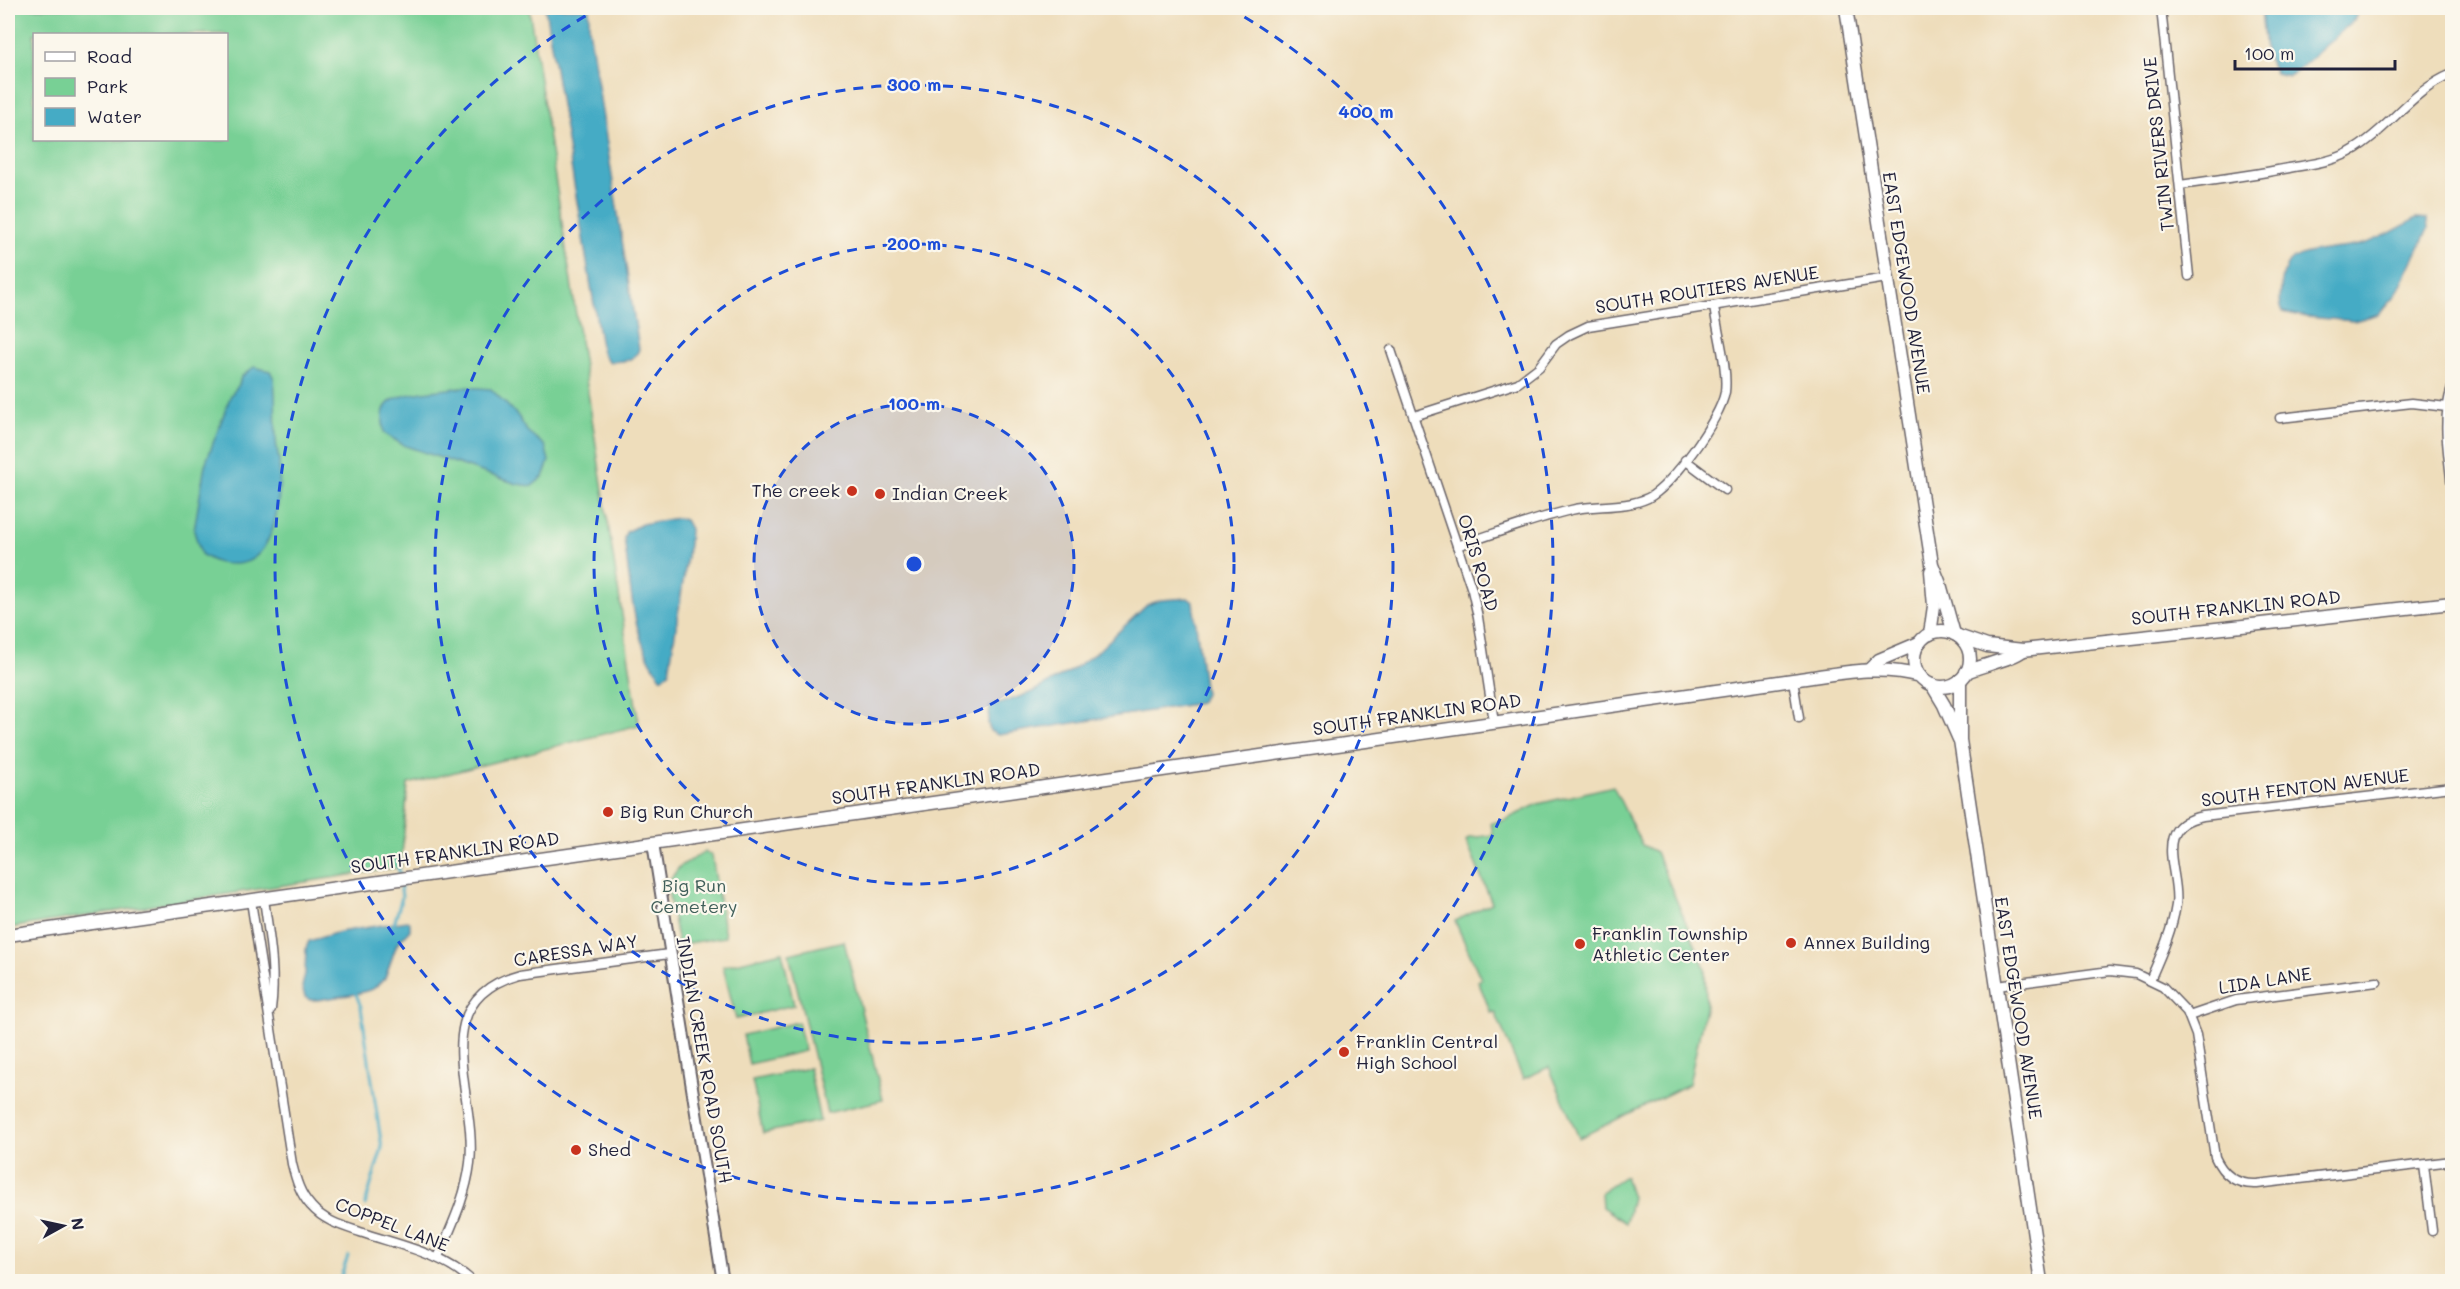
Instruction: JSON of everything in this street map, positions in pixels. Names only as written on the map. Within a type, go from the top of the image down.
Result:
[{"type":"main road","name":"EAST EDGEWOOD AVENUE","points":[[1846,8],[1932,564]]},
{"type":"main road","points":[[1930,634],[1934,606],[1930,577],[1932,564]]},
{"type":"main road","points":[[1932,564],[1956,635],[1969,653],[1963,676],[1960,740]]},
{"type":"main road","name":"SOUTH FRANKLIN ROAD","points":[[1956,635],[1987,646],[2023,650],[2452,603]]},
{"type":"main road","points":[[1956,635],[1944,631],[1930,634],[1919,643],[1914,657],[1915,667],[1920,676],[1932,685],[1960,740]]},
{"type":"main road","name":"SOUTH FRANKLIN ROAD","points":[[1870,669],[1880,660],[1919,643]]},
{"type":"main road","name":"SOUTH FRANKLIN ROAD","points":[[1963,676],[1989,663],[2016,655],[2023,650]]},
{"type":"main road","name":"SOUTH FRANKLIN ROAD","points":[[8,935],[1870,669],[1894,669],[1920,676]]},
{"type":"main road","points":[[1932,685],[1947,686],[1963,676]]},
{"type":"main road","name":"EAST EDGEWOOD AVENUE","points":[[1960,740],[2041,1281]]},
{"type":"street","name":"TWIN RIVERS DRIVE","points":[[2161,8],[2189,276]]},
{"type":"street","points":[[2180,185],[2229,179],[2335,159],[2356,149],[2434,81],[2452,74]]},
{"type":"street","name":"SOUTH ROUTIERS AVENUE","points":[[1414,416],[1518,382],[1539,367],[1556,344],[1583,328],[1887,278]]},
{"type":"street","points":[[1457,546],[1564,512],[1646,499],[1666,484],[1717,416],[1725,391],[1714,306]]},
{"type":"street","name":"ORIS ROAD","points":[[1391,350],[1457,546],[1478,617],[1494,722]]},
{"type":"street","points":[[2452,388],[2446,407],[2452,487]]},
{"type":"street","points":[[2280,418],[2412,403],[2446,407]]},
{"type":"street","points":[[1685,460],[1725,490]]},
{"type":"street","points":[[1793,680],[1799,718]]},
{"type":"street","name":"SOUTH FENTON AVENUE","points":[[2150,980],[2172,928],[2177,901],[2170,858],[2173,839],[2189,820],[2203,816],[2452,787]]},
{"type":"street","name":"INDIAN CREEK ROAD SOUTH","points":[[653,843],[723,1281]]},
{"type":"street","name":"COPPEL LANE","points":[[257,900],[273,964],[274,982],[270,1019],[296,1183],[307,1201],[321,1215],[334,1223],[438,1258],[463,1272],[473,1281]]},
{"type":"street","name":"CARESSA WAY","points":[[438,1258],[460,1206],[470,1163],[471,1126],[460,1052],[465,1017],[474,1002],[486,990],[502,980],[520,974],[669,954]]},
{"type":"street","points":[[1997,986],[2110,971],[2131,972],[2150,980],[2175,997],[2189,1016],[2196,1035],[2215,1157],[2222,1170],[2233,1180],[2242,1184],[2452,1161]]},
{"type":"street","name":"LIDA LANE","points":[[2189,1016],[2236,999],[2377,982]]},
{"type":"street","points":[[2424,1165],[2432,1231]]},
{"type":"green space","points":[[8,8],[529,8],[639,725],[408,784],[401,867],[8,928]]},
{"type":"green space","name":"Franklin Township Athletic Center","points":[[1613,786],[1642,845],[1656,852],[1705,968],[1706,1004],[1689,1084],[1579,1138],[1549,1067],[1523,1079],[1495,1012],[1491,1013],[1478,981],[1481,979],[1455,921],[1492,903],[1466,841],[1469,838],[1493,835],[1491,823],[1505,820],[1538,804]]},
{"type":"green space","name":"Big Run Cemetery","points":[[705,852],[712,856],[725,937],[678,945],[667,884],[680,866]]},
{"type":"green space","points":[[844,941],[883,1100],[827,1113],[789,954]]},
{"type":"green space","points":[[782,952],[794,1005],[736,1019],[723,966]]},
{"type":"green space","points":[[798,1022],[805,1051],[749,1064],[743,1035]]},
{"type":"green space","points":[[809,1068],[820,1121],[763,1133],[752,1080]]},
{"type":"green space","points":[[1625,1176],[1632,1197],[1626,1223],[1602,1207],[1601,1192]]},
{"type":"water","points":[[545,8],[589,8],[589,28],[639,349],[631,359],[608,362],[602,353]]},
{"type":"water","points":[[2261,8],[2360,8],[2354,20],[2289,76],[2275,73],[2265,51]]},
{"type":"water","points":[[2417,218],[2427,219],[2428,229],[2395,297],[2379,314],[2354,321],[2307,317],[2283,312],[2280,301],[2281,285],[2285,270],[2291,260],[2307,253],[2371,242]]},
{"type":"water","points":[[254,367],[270,371],[274,379],[279,461],[277,507],[274,524],[260,552],[249,561],[235,564],[221,563],[201,554],[194,531],[205,465],[231,395],[239,385],[241,377]]},
{"type":"water","points":[[463,387],[491,389],[518,416],[527,431],[545,446],[549,461],[543,477],[532,486],[517,484],[403,445],[384,433],[383,412],[391,401],[410,394]]},
{"type":"water","points":[[677,518],[685,520],[690,529],[689,544],[669,672],[662,678],[652,664],[638,630],[624,538],[626,532],[642,524]]},
{"type":"water","points":[[1188,598],[1193,602],[1205,694],[1200,703],[998,735],[990,731],[988,723],[990,707],[1030,693],[1069,672],[1098,651],[1147,605],[1161,600]]},
{"type":"water","points":[[407,921],[410,923],[410,930],[397,944],[385,978],[373,989],[317,1000],[305,997],[302,987],[306,948],[309,941],[339,932]]},
{"type":"waterway","points":[[397,861],[400,876]]},
{"type":"waterway","points":[[394,924],[402,897],[400,882]]},
{"type":"waterway","points":[[356,994],[361,1007],[382,1148],[365,1205]]},
{"type":"waterway","points":[[339,1282],[348,1256]]},
{"type":"place","name":"The creek","points":[[852,491]]},
{"type":"place","name":"Indian Creek","points":[[880,494]]},
{"type":"place","name":"Big Run Church","points":[[608,812]]},
{"type":"place","name":"Annex Building","points":[[1791,943]]},
{"type":"place","name":"Franklin Township Athletic Center","points":[[1580,944]]},
{"type":"place","name":"Franklin Central High School","points":[[1344,1052]]},
{"type":"place","name":"Shed","points":[[576,1150]]}]
